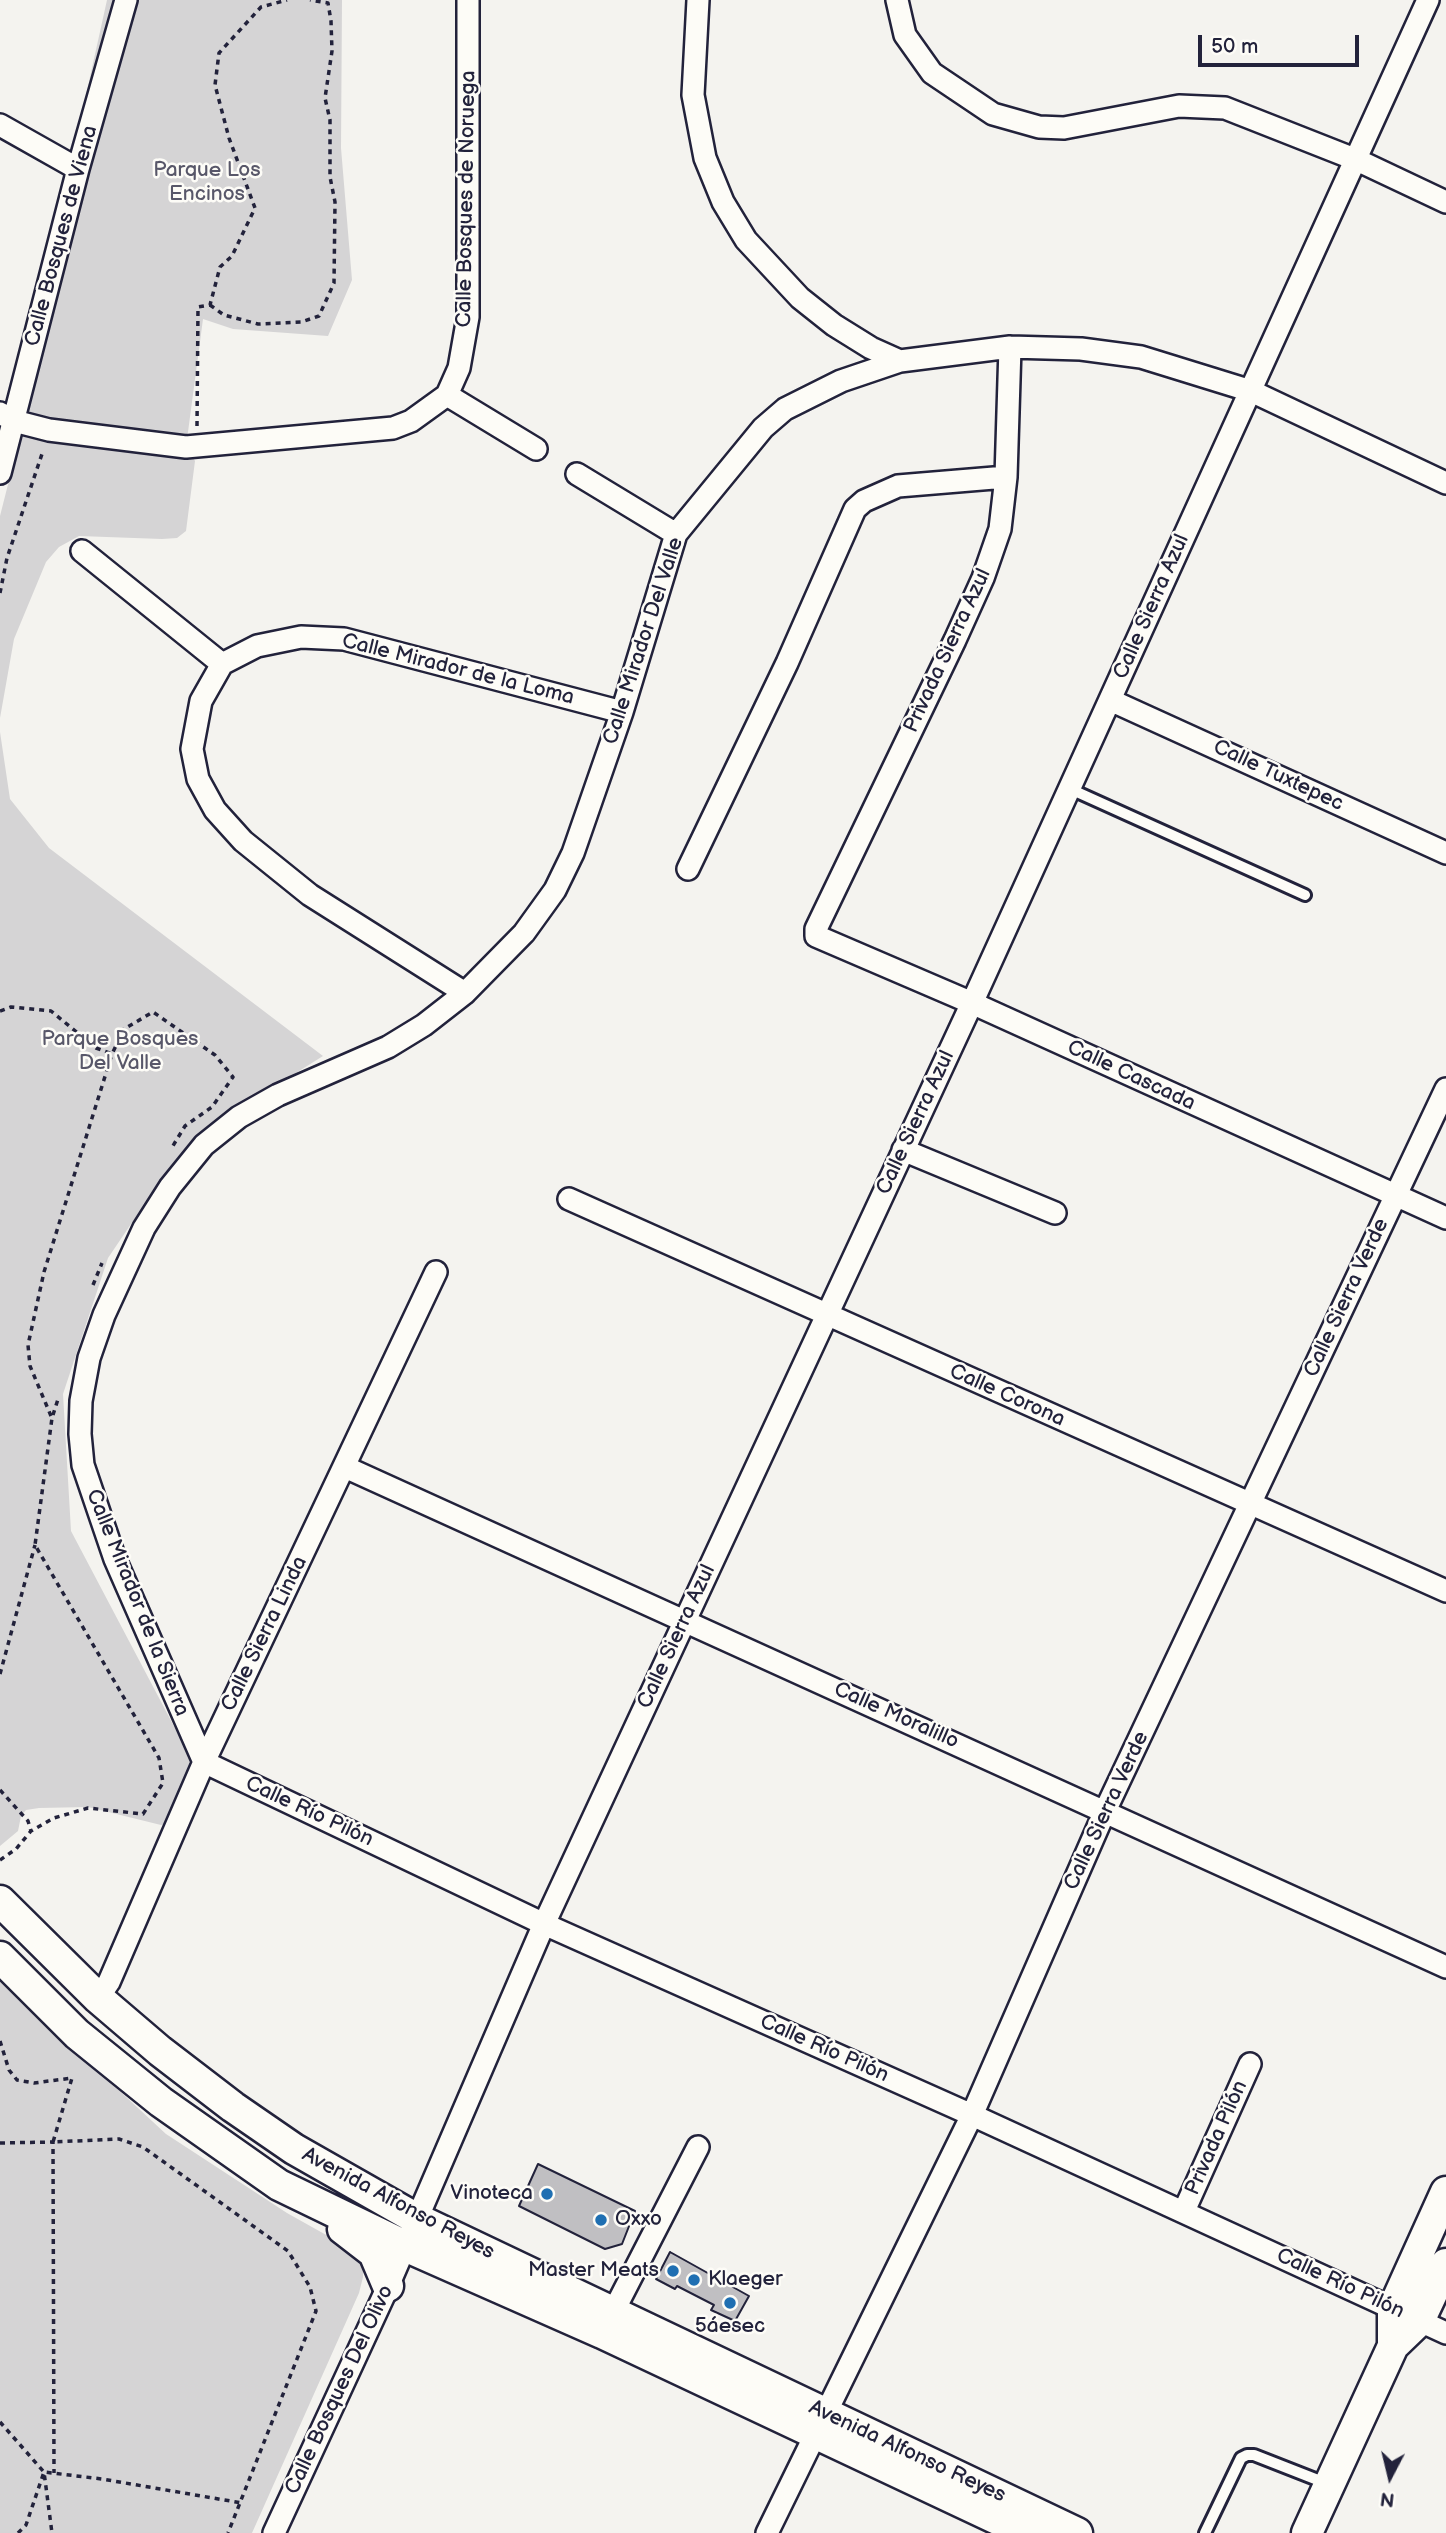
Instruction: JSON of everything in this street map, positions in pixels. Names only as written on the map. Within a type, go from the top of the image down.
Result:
[{"type":"main road","name":"Avenida Alfonso Reyes","points":[[0,1901],[98,1998],[233,2107],[294,2149],[608,2323],[820,2424],[1027,2533]]},
{"type":"main road","name":"Avenida Alfonso Reyes","points":[[0,1957],[77,2034],[161,2102],[279,2185],[405,2246],[608,2323]]},
{"type":"main road","points":[[279,2185],[373,2253],[388,2286]]},
{"type":"main road","points":[[1307,2533],[1406,2315],[1446,2192]]},
{"type":"main road","points":[[1406,2315],[1446,2264]]},
{"type":"main road","name":"Avenida Alfonso Reyes","points":[[820,2424],[1077,2533]]},
{"type":"street","name":"Calle Bosques de Viena","points":[[0,473],[7,417],[126,0]]},
{"type":"street","name":"Calle Bosques de Noruega","points":[[447,395],[458,368],[468,317],[468,0]]},
{"type":"street","points":[[698,0],[693,95],[705,158],[723,202],[746,240],[800,298],[852,337],[900,361],[1010,347],[1081,349],[1141,357],[1251,391],[1446,483]]},
{"type":"street","points":[[897,0],[905,35],[932,73],[993,114],[1039,127],[1064,128],[1179,106],[1225,108],[1357,160],[1446,202]]},
{"type":"street","name":"Calle Sierra Azul","points":[[405,2246],[544,1924],[972,1003],[1428,0]]},
{"type":"street","points":[[0,125],[78,169]]},
{"type":"street","name":"Privada Sierra Azul","points":[[816,936],[816,929],[983,578],[1000,529],[1006,477],[1010,347]]},
{"type":"street","name":"Calle Mirador Del Valle","points":[[465,993],[524,933],[555,890],[573,853],[622,712],[676,534],[763,428],[785,409],[841,381],[900,361]]},
{"type":"street","points":[[7,417],[49,430],[186,447],[384,430],[411,421],[447,395],[536,449]]},
{"type":"street","points":[[577,474],[676,534]]},
{"type":"street","points":[[688,869],[787,663],[855,509],[864,501],[898,486],[1006,477]]},
{"type":"street","points":[[82,551],[222,664],[201,701],[191,749],[198,779],[215,810],[243,841],[310,895],[465,993]]},
{"type":"street","name":"Calle Mirador de la Loma","points":[[222,664],[257,646],[301,637],[344,639],[622,712]]},
{"type":"street","name":"Calle Tuxtepec","points":[[1110,700],[1446,853]]},
{"type":"street","name":"Calle Cascada","points":[[816,936],[972,1003],[1446,1218]]},
{"type":"street","name":"Calle Mirador de la Sierra","points":[[204,1762],[114,1559],[83,1465],[80,1401],[93,1348],[109,1304],[144,1228],[170,1187],[204,1145],[239,1117],[278,1095],[388,1047],[465,993]]},
{"type":"street","name":"Calle Sierra Verde","points":[[767,2533],[972,2115],[1105,1811],[1446,1089]]},
{"type":"street","points":[[903,1150],[1055,1213]]},
{"type":"street","name":"Calle Corona","points":[[569,1199],[1446,1591]]},
{"type":"street","name":"Calle Sierra Linda","points":[[98,1998],[109,1982],[204,1762],[436,1272]]},
{"type":"street","name":"Calle Moralillo","points":[[345,1467],[1446,1967]]},
{"type":"street","name":"Calle Río Pilón","points":[[204,1762],[544,1924],[1184,2211],[1446,2333]]},
{"type":"street","name":"Privada Pilón","points":[[1184,2211],[1250,2064]]},
{"type":"street","points":[[608,2323],[698,2147]]},
{"type":"street","name":"Calle Bosques Del Olivo","points":[[278,2532],[405,2246]]},
{"type":"lane","points":[[1068,788],[1305,895]]},
{"type":"lane","points":[[1205,2533],[1241,2458],[1247,2455],[1254,2455],[1330,2485]]},
{"type":"path","points":[[259,0],[261,6]]},
{"type":"path","points":[[210,305],[220,267],[232,256],[255,208],[229,138],[215,85],[219,53],[261,6],[287,0]]},
{"type":"path","points":[[197,428],[198,307],[210,305],[224,315],[258,324],[301,322],[319,317],[334,284],[335,202],[329,168],[330,120],[325,98],[332,51],[328,1],[310,0]]},
{"type":"path","points":[[0,593],[7,558],[45,445]]},
{"type":"path","points":[[0,1011],[11,1007],[51,1011],[96,1048],[113,1054]]},
{"type":"path","points":[[52,1418],[30,1366],[28,1345],[44,1272],[113,1054],[124,1029],[153,1012],[215,1055],[233,1077],[212,1107],[185,1126],[164,1160]]},
{"type":"path","points":[[92,1287],[109,1252]]},
{"type":"path","points":[[0,1674],[35,1545],[52,1418],[60,1392]]},
{"type":"path","points":[[0,1860],[16,1849],[31,1831],[54,1818],[88,1808],[143,1814],[163,1783],[159,1758],[35,1545]]},
{"type":"path","points":[[0,1790],[28,1821],[31,1831]]},
{"type":"path","points":[[0,2040],[9,2070],[17,2080],[34,2083],[72,2078],[53,2142],[54,2473]]},
{"type":"path","points":[[0,2143],[119,2139],[143,2147],[288,2251],[310,2287],[316,2311],[228,2533]]},
{"type":"path","points":[[0,2422],[44,2472],[52,2533]]},
{"type":"path","points":[[44,2472],[242,2503]]},
{"type":"path","points":[[18,2533],[26,2525],[44,2472]]},
{"type":"green space","name":"Parque Los Encinos","points":[[107,0],[342,0],[341,148],[352,280],[328,336],[233,329],[203,319],[186,447],[14,421]]},
{"type":"green space","points":[[25,434],[191,454],[195,461],[186,531],[177,538],[79,536],[59,547],[46,562],[14,639],[0,718],[0,516],[19,441]]},
{"type":"green space","name":"Parque Bosques Del Valle","points":[[0,732],[10,799],[49,848],[323,1056],[221,1120],[156,1187],[108,1258],[63,1394],[71,1531],[197,1770],[180,1821],[161,1825],[88,1807],[39,1808],[26,1810],[21,1816],[18,1831],[0,1846]]},
{"type":"green space","points":[[0,1980],[166,2134],[287,2213],[353,2250],[363,2263],[359,2293],[252,2533],[0,2533]]},
{"type":"building","points":[[538,2164],[635,2211],[622,2244],[605,2249],[519,2206]]},
{"type":"building","points":[[670,2252],[749,2296],[735,2321],[711,2310],[714,2305],[677,2286],[675,2289],[656,2279]]},
{"type":"place","name":"Vinoteca","points":[[547,2194]]},
{"type":"place","name":"Oxxo","points":[[601,2220]]},
{"type":"place","name":"Master Meats","points":[[673,2271]]},
{"type":"place","name":"Klaeger","points":[[694,2280]]},
{"type":"place","name":"5áesec","points":[[730,2303]]}]
